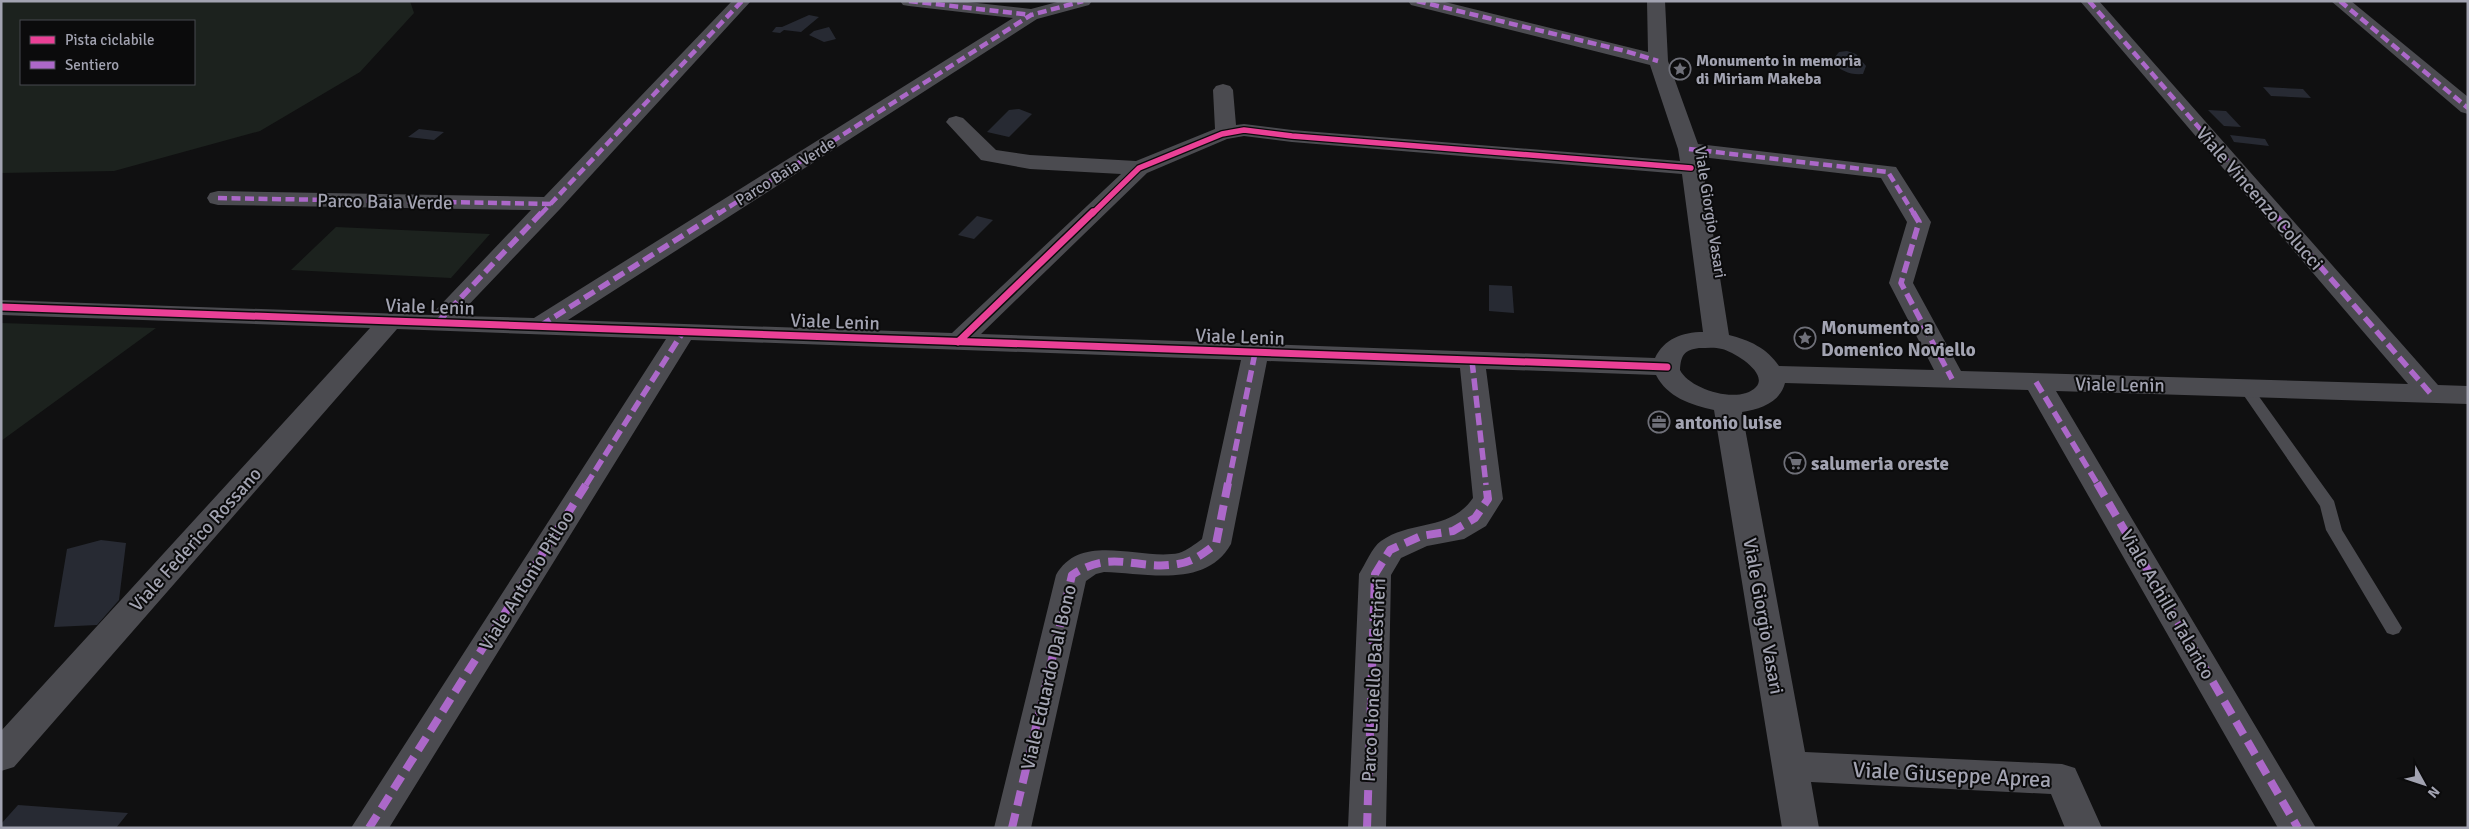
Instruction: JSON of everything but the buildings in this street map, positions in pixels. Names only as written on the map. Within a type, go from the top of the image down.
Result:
[{"type":"street","points":[[437,322],[552,204],[742,1]]},
{"type":"street","name":"Parco Baia Verde","points":[[909,1],[1031,15]]},
{"type":"street","name":"Parco Baia Verde","points":[[540,326],[1031,15],[1083,1]]},
{"type":"street","points":[[1417,1],[1625,51],[1658,61]]},
{"type":"street","name":"Viale Giorgio Vasari","points":[[1656,1],[1658,61],[1690,158],[1717,340]]},
{"type":"street","name":"Viale Vincenzo Colucci","points":[[2089,1],[2431,394]]},
{"type":"street","points":[[2340,1],[2468,108]]},
{"type":"street","points":[[1223,90],[1226,134]]},
{"type":"street","points":[[956,122],[989,154],[1030,162],[1139,168]]},
{"type":"street","points":[[958,342],[1139,168],[1226,134],[1244,130],[1292,136],[1690,158],[1888,172],[1919,222],[1901,283],[1952,379]]},
{"type":"street","name":"Parco Baia Verde","points":[[218,198],[552,204]]},
{"type":"street","name":"Viale Lenin","points":[[1,307],[1667,367]]},
{"type":"street","name":"Viale Federico Rossano","points":[[1,756],[390,321]]},
{"type":"street","name":"Viale Antonio Pitloo","points":[[369,828],[683,332]]},
{"type":"street","points":[[1699,340],[1717,340],[1735,344],[1754,353],[1765,363],[1772,374],[1772,386],[1766,395],[1744,404],[1726,404],[1708,401],[1690,394],[1677,384],[1668,373],[1666,362],[1670,352],[1680,344],[1699,340]]},
{"type":"street","name":"Viale Eduardo Dal Bono","points":[[1012,828],[1072,575],[1081,566],[1095,561],[1183,564],[1198,559],[1216,544],[1255,353]]},
{"type":"street","name":"Parco Lionello Balestrieri","points":[[1367,828],[1375,574],[1390,550],[1421,536],[1453,531],[1475,518],[1488,499],[1472,361]]},
{"type":"street","name":"Viale Lenin","points":[[1772,374],[2468,395]]},
{"type":"street","name":"Viale Achille Talarico","points":[[2036,382],[2057,414],[2298,828]]},
{"type":"street","name":"Viale Giorgio Vasari","points":[[1726,404],[1801,828]]},
{"type":"street","name":"Viale Giuseppe Aprea","points":[[1790,766],[2062,779],[2084,828]]},
{"type":"lane","points":[[2245,387],[2328,506],[2334,530],[2393,628]]},
{"type":"shaded area","points":[[1,1],[410,1],[414,13],[360,72],[260,131],[114,171],[1,173]]},
{"type":"shaded area","points":[[809,15],[819,17],[801,32],[784,30],[780,33],[772,32],[776,27],[782,27]]},
{"type":"shaded area","points":[[829,27],[836,39],[824,42],[809,35],[814,31]]},
{"type":"shaded area","points":[[1847,51],[1856,54],[1866,66],[1863,74],[1846,72],[1831,62],[1839,52]]},
{"type":"shaded area","points":[[2263,87],[2303,89],[2311,98],[2271,96]]},
{"type":"shaded area","points":[[1019,109],[1032,114],[1009,137],[987,132],[1009,110]]},
{"type":"shaded area","points":[[2208,110],[2226,111],[2241,127],[2224,126]]},
{"type":"shaded area","points":[[419,129],[444,132],[434,140],[408,137]]},
{"type":"shaded area","points":[[2230,135],[2265,139],[2269,146],[2234,142]]},
{"type":"shaded area","points":[[977,216],[993,220],[974,239],[958,235]]},
{"type":"shaded area","points":[[336,227],[490,234],[451,278],[291,270]]},
{"type":"shaded area","points":[[1489,285],[1512,286],[1514,313],[1489,311]]},
{"type":"shaded area","points":[[1,323],[156,328],[1,441]]},
{"type":"shaded area","points":[[101,540],[126,543],[119,600],[97,625],[54,627],[67,549]]},
{"type":"shaded area","points":[[18,805],[128,813],[116,828],[1,828],[1,824]]},
{"type":"marked path","points":[[437,323],[742,1]]},
{"type":"marked path","points":[[909,1],[1031,15]]},
{"type":"marked path","points":[[540,326],[1031,15],[1083,1]]},
{"type":"marked path","points":[[1417,1],[1625,51],[1658,61]]},
{"type":"marked path","points":[[2089,1],[2431,394]]},
{"type":"marked path","points":[[2340,1],[2468,108]]},
{"type":"marked path","points":[[1689,149],[1888,172],[1919,222],[1901,283],[1952,379]]},
{"type":"marked path","points":[[218,198],[552,204]]},
{"type":"marked path","points":[[369,828],[683,332]]},
{"type":"marked path","points":[[1012,828],[1072,575],[1087,565],[1104,561],[1160,565],[1179,564],[1198,558],[1216,544],[1255,353]]},
{"type":"marked path","points":[[1367,828],[1375,574],[1390,550],[1421,536],[1453,531],[1475,518],[1488,499],[1472,361]]},
{"type":"marked path","points":[[2036,382],[2057,414],[2298,828]]},
{"type":"cycle path","points":[[958,342],[1139,168],[1222,134],[1244,130],[1292,136],[1691,168]]},
{"type":"cycle path","points":[[1,307],[1667,367]]},
{"type":"place","name":"Monumento in memoria di Miriam Makeba","points":[[1680,69]]},
{"type":"place","name":"Monumento a Domenico Noviello","points":[[1805,338]]},
{"type":"place","name":"antonio luise","points":[[1659,422]]},
{"type":"place","name":"salumeria oreste","points":[[1795,463]]}]
